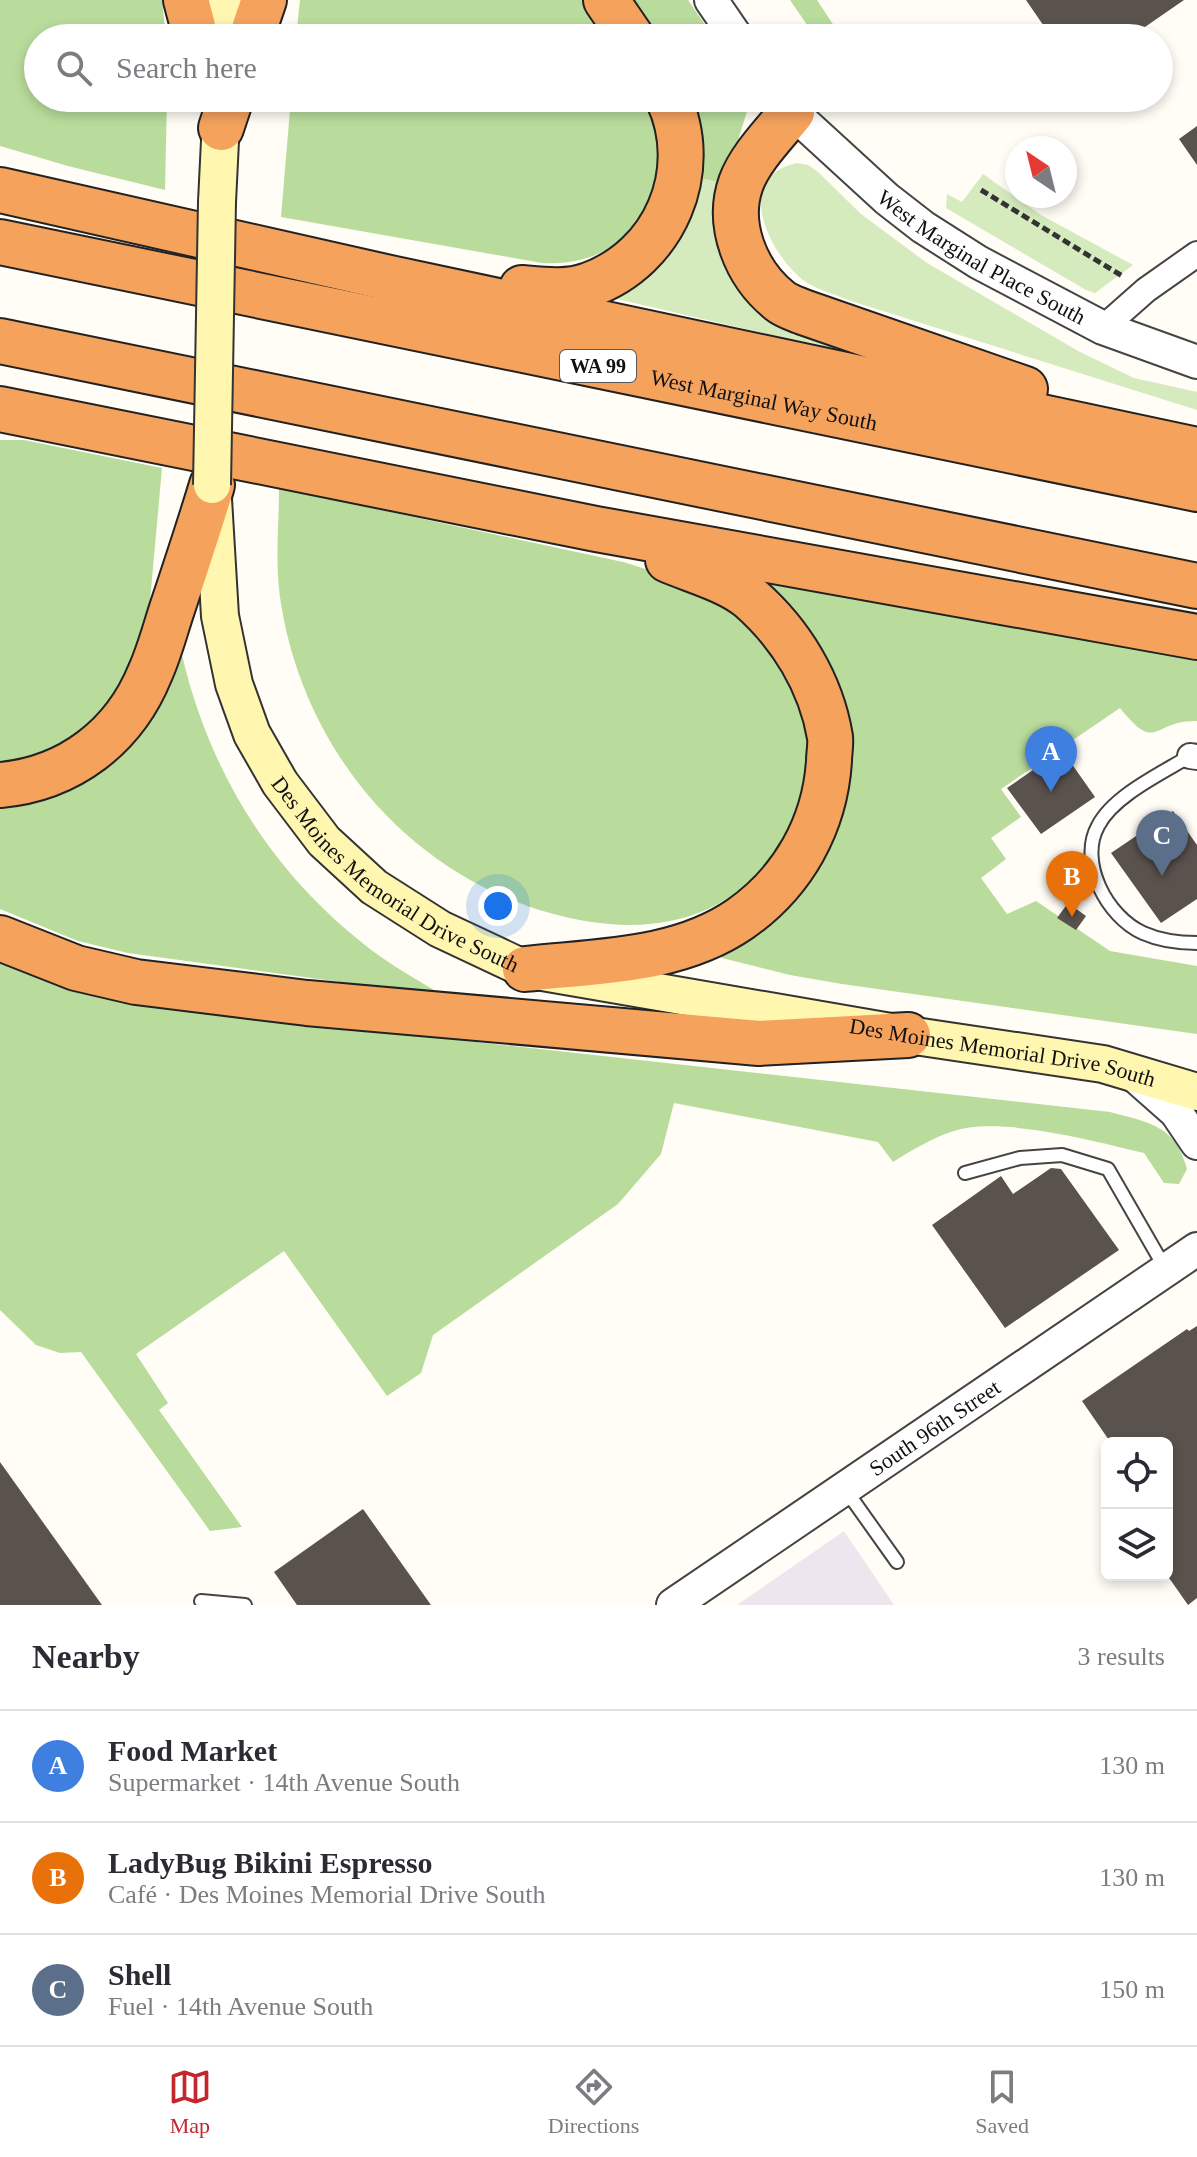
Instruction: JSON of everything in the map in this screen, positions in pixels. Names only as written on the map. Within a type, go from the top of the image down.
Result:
[{"type":"highway","points":[[186,0],[192,24]]},
{"type":"highway","points":[[256,24],[264,0]]},
{"type":"highway","points":[[606,0],[622,24]]},
{"type":"highway","points":[[385,277],[553,291],[587,286],[620,271],[641,253],[661,228],[675,202],[681,140],[675,112]]},
{"type":"highway","points":[[783,112],[741,182],[734,218],[741,248],[759,278],[781,302],[1197,449]]},
{"type":"highway","points":[[0,176],[97,210]]},
{"type":"highway","points":[[0,190],[385,277],[1197,449]]},
{"type":"highway","name":"West Marginal Way South","points":[[0,242],[1197,489]]},
{"type":"highway","points":[[0,341],[1197,586]]},
{"type":"highway","points":[[0,409],[596,529],[1197,637]]},
{"type":"highway","points":[[0,416],[54,421]]},
{"type":"highway","points":[[0,785],[15,784],[59,770],[98,748],[127,715],[150,674],[212,485]]},
{"type":"highway","points":[[525,969],[649,956],[698,941],[740,919],[774,891],[794,865],[817,826],[828,779],[830,738],[820,703],[803,660],[780,628],[747,596],[596,529]]},
{"type":"highway","points":[[0,938],[76,968],[136,982],[307,1003],[759,1043],[908,1035]]},
{"type":"main road","points":[[223,24],[224,0]]},
{"type":"main road","name":"Des Moines Memorial Drive South","points":[[222,112],[212,485],[220,616],[234,684],[252,734],[280,783],[324,841],[374,887],[461,941],[525,969],[908,1035],[1103,1064],[1197,1092]]},
{"type":"street","points":[[711,0],[727,24]]},
{"type":"street","name":"West Marginal Place South","points":[[794,112],[887,199],[923,227],[992,270],[1103,328],[1197,362]]},
{"type":"street","points":[[1103,328],[1146,290],[1197,254]]},
{"type":"street","points":[[1131,1072],[1176,1112],[1197,1143]]},
{"type":"street","name":"South 96th Street","points":[[673,1605],[1196,1249]]},
{"type":"lane","points":[[1194,757],[1120,801],[1109,812],[1099,823],[1091,842],[1091,861],[1101,889],[1122,919],[1141,932],[1167,941],[1197,943]]},
{"type":"lane","points":[[965,1173],[1020,1158],[1062,1155],[1108,1169],[1167,1270]]},
{"type":"lane","points":[[845,1489],[897,1562]]},
{"type":"lane","points":[[201,1601],[245,1605]]},
{"type":"path","points":[[981,190],[1146,290]]},
{"type":"shaded area","points":[[844,1531],[894,1605],[737,1605]]},
{"type":"green space","points":[[0,0],[162,0],[165,24],[24,24],[24,112],[167,112],[165,190],[0,146]]},
{"type":"green space","points":[[300,0],[584,0],[600,24],[297,24]]},
{"type":"green space","points":[[630,0],[688,0],[704,24],[646,24]]},
{"type":"green space","points":[[790,0],[817,0],[833,24],[806,24]]},
{"type":"green space","points":[[290,112],[655,112],[663,143],[661,173],[638,222],[613,246],[580,260],[542,263],[281,217]]},
{"type":"green space","points":[[697,112],[747,112],[725,183],[698,178],[700,127]]},
{"type":"green space","points":[[797,163],[817,171],[861,214],[927,263],[1080,352],[1134,378],[1197,392],[1197,410],[848,300],[803,280],[778,252],[762,216],[761,199],[766,183],[777,171]]},
{"type":"green space","points":[[983,174],[1005,190],[1005,208],[1031,208],[1133,265],[1095,293],[1086,290],[946,208],[947,194],[962,202]]},
{"type":"green space","points":[[698,178],[725,183],[722,219],[866,357],[611,296]]},
{"type":"green space","points":[[0,440],[24,440],[162,468],[147,634],[133,675],[80,735],[39,756],[0,764]]},
{"type":"green space","points":[[279,488],[623,562],[688,586],[734,613],[758,634],[777,659],[793,687],[809,731],[809,758],[803,794],[788,833],[777,851],[749,882],[714,906],[674,920],[633,925],[591,922],[550,913],[497,894],[449,867],[406,834],[368,795],[336,751],[311,703],[292,651],[280,597],[277,556]]},
{"type":"green space","points":[[756,576],[1197,658],[1197,721],[1182,722],[1149,733],[1132,722],[1120,708],[1001,789],[1021,817],[991,838],[1006,859],[981,878],[1007,914],[1036,901],[1110,951],[1197,966],[1197,1034],[842,984],[790,975],[722,958],[717,953],[765,923],[838,687],[823,654],[804,626]]},
{"type":"green space","points":[[182,655],[211,744],[254,824],[280,861],[344,928],[381,957],[444,996],[128,953],[78,941],[0,909],[0,806],[52,796],[98,773],[118,757],[152,717],[168,690]]},
{"type":"green space","points":[[0,962],[43,980],[187,1010],[1110,1112],[1159,1128],[1176,1143],[1187,1169],[1179,1184],[1164,1183],[1144,1153],[1048,1132],[996,1126],[954,1131],[893,1162],[878,1142],[674,1103],[661,1154],[618,1204],[433,1335],[421,1373],[387,1396],[284,1251],[136,1354],[168,1403],[159,1410],[242,1527],[210,1531],[81,1352],[60,1353],[36,1345],[0,1310]]},
{"type":"building","points":[[1026,0],[1184,0],[1149,24],[1042,24]]},
{"type":"building","points":[[1197,126],[1197,165],[1179,139]]},
{"type":"building","points":[[1062,750],[1095,797],[1041,834],[1007,788]]},
{"type":"building","points":[[1173,811],[1197,845],[1197,899],[1161,923],[1111,853]]},
{"type":"building","points":[[1068,903],[1086,916],[1076,930],[1057,918]]},
{"type":"building","points":[[1051,1168],[1061,1169],[1119,1250],[1005,1328],[932,1225],[1001,1176],[1013,1194]]},
{"type":"building","points":[[1197,1326],[1197,1598],[1188,1605],[1171,1581],[1173,1437],[1107,1437],[1082,1401],[1187,1329],[1189,1331]]},
{"type":"building","points":[[0,1462],[102,1605],[0,1605]]},
{"type":"building","points":[[363,1509],[431,1605],[297,1605],[274,1572]]},
{"type":"place","name":"Food Market","points":[[1051,792]]},
{"type":"place","name":"Shell","points":[[1162,876]]},
{"type":"place","name":"LadyBug Bikini Espresso","points":[[1072,917]]}]
